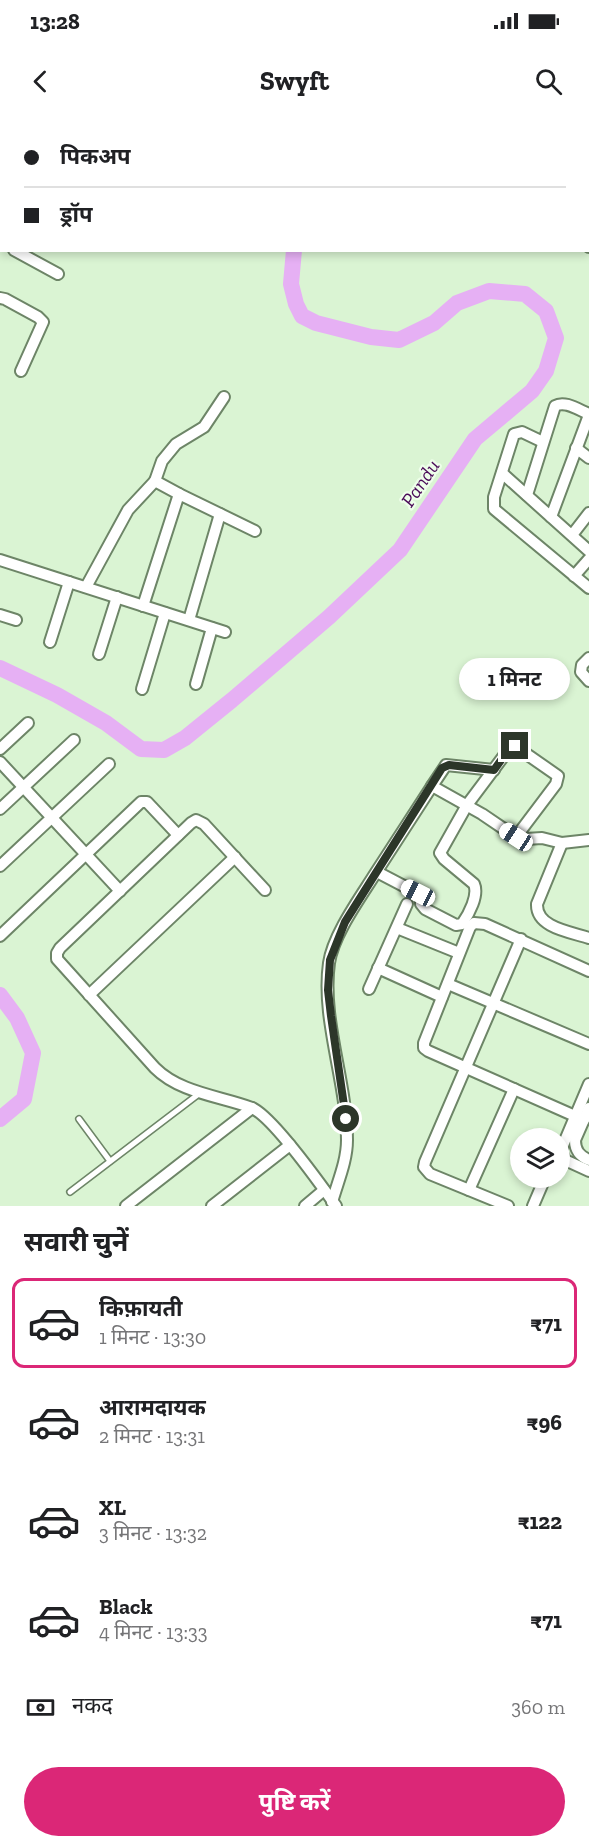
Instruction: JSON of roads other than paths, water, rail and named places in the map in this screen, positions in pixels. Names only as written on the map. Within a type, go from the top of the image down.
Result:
[{"type":"street","points":[[18,252],[58,274]]},
{"type":"street","points":[[0,298],[38,316],[43,322],[21,371]]},
{"type":"street","points":[[86,587],[128,510],[155,481],[162,460],[176,444],[204,427],[224,397]]},
{"type":"street","points":[[527,495],[553,411],[560,403],[589,417],[551,517]]},
{"type":"street","points":[[543,442],[522,432],[514,434],[494,497],[494,509],[589,588]]},
{"type":"street","points":[[576,448],[589,458]]},
{"type":"street","points":[[502,473],[589,551]]},
{"type":"street","points":[[155,481],[255,531]]},
{"type":"street","points":[[143,606],[179,494]]},
{"type":"street","points":[[572,535],[589,513]]},
{"type":"street","points":[[189,620],[219,514]]},
{"type":"street","points":[[574,576],[589,559]]},
{"type":"street","points":[[0,560],[225,632]]},
{"type":"street","points":[[50,642],[69,582]]},
{"type":"street","points":[[99,654],[117,597]]},
{"type":"street","points":[[142,688],[165,613]]},
{"type":"street","points":[[0,615],[16,620]]},
{"type":"street","points":[[196,684],[212,628]]},
{"type":"street","points":[[589,658],[582,665],[580,672],[589,681]]},
{"type":"street","points":[[0,749],[28,723]]},
{"type":"street","points":[[0,809],[74,740]]},
{"type":"street","points":[[377,872],[421,895],[421,904],[425,909],[456,925],[462,924],[476,894],[476,887],[444,859],[441,853],[467,806],[509,749],[515,746],[558,776],[556,784],[516,837]]},
{"type":"street","points":[[0,762],[120,891]]},
{"type":"street","points":[[0,866],[109,764]]},
{"type":"street","points":[[334,1204],[347,1140],[328,990],[330,960],[345,922],[446,765],[494,770]]},
{"type":"street","points":[[432,786],[516,837],[542,838],[562,843],[589,840]]},
{"type":"street","points":[[0,936],[141,802],[147,802],[178,835]]},
{"type":"street","points":[[265,890],[201,821],[196,820],[60,948],[57,959],[167,1079],[252,1108],[269,1120],[334,1204]]},
{"type":"street","points":[[562,843],[537,904],[537,912],[542,920],[552,926],[589,939]]},
{"type":"street","points":[[89,995],[235,857]]},
{"type":"street","points":[[369,989],[407,904]]},
{"type":"street","points":[[579,1118],[424,1048],[425,1037],[470,927],[474,923],[485,924],[589,970]]},
{"type":"street","points":[[397,928],[459,953]]},
{"type":"street","points":[[508,1206],[430,1174],[424,1167],[521,939]]},
{"type":"street","points":[[378,968],[442,997]]},
{"type":"street","points":[[448,984],[589,1044]]},
{"type":"street","points":[[589,1084],[575,1140],[579,1154],[589,1160]]},
{"type":"street","points":[[469,1190],[514,1089]]},
{"type":"street","points":[[126,1206],[252,1108]]},
{"type":"street","points":[[570,1132],[589,1108]]},
{"type":"street","points":[[212,1206],[290,1145]]},
{"type":"street","points":[[570,1153],[577,1150]]},
{"type":"street","points":[[570,1163],[589,1171]]},
{"type":"street","points":[[534,1206],[542,1188]]},
{"type":"street","points":[[305,1206],[324,1190]]},
{"type":"lane","points":[[70,1192],[201,1092]]},
{"type":"lane","points":[[79,1119],[110,1161]]},
{"type":"waterway","name":"Pandu","points":[[0,668],[57,695],[106,723],[141,749],[164,750],[185,738],[232,700],[329,617],[400,550],[475,439],[532,391],[546,371],[556,338],[546,311],[525,294],[489,291],[457,303],[434,323],[399,340],[371,337],[316,323],[302,316],[291,284],[294,252]]},
{"type":"waterway","name":"Pandu","points":[[0,995],[17,1018],[33,1053],[24,1099],[0,1119]]}]
